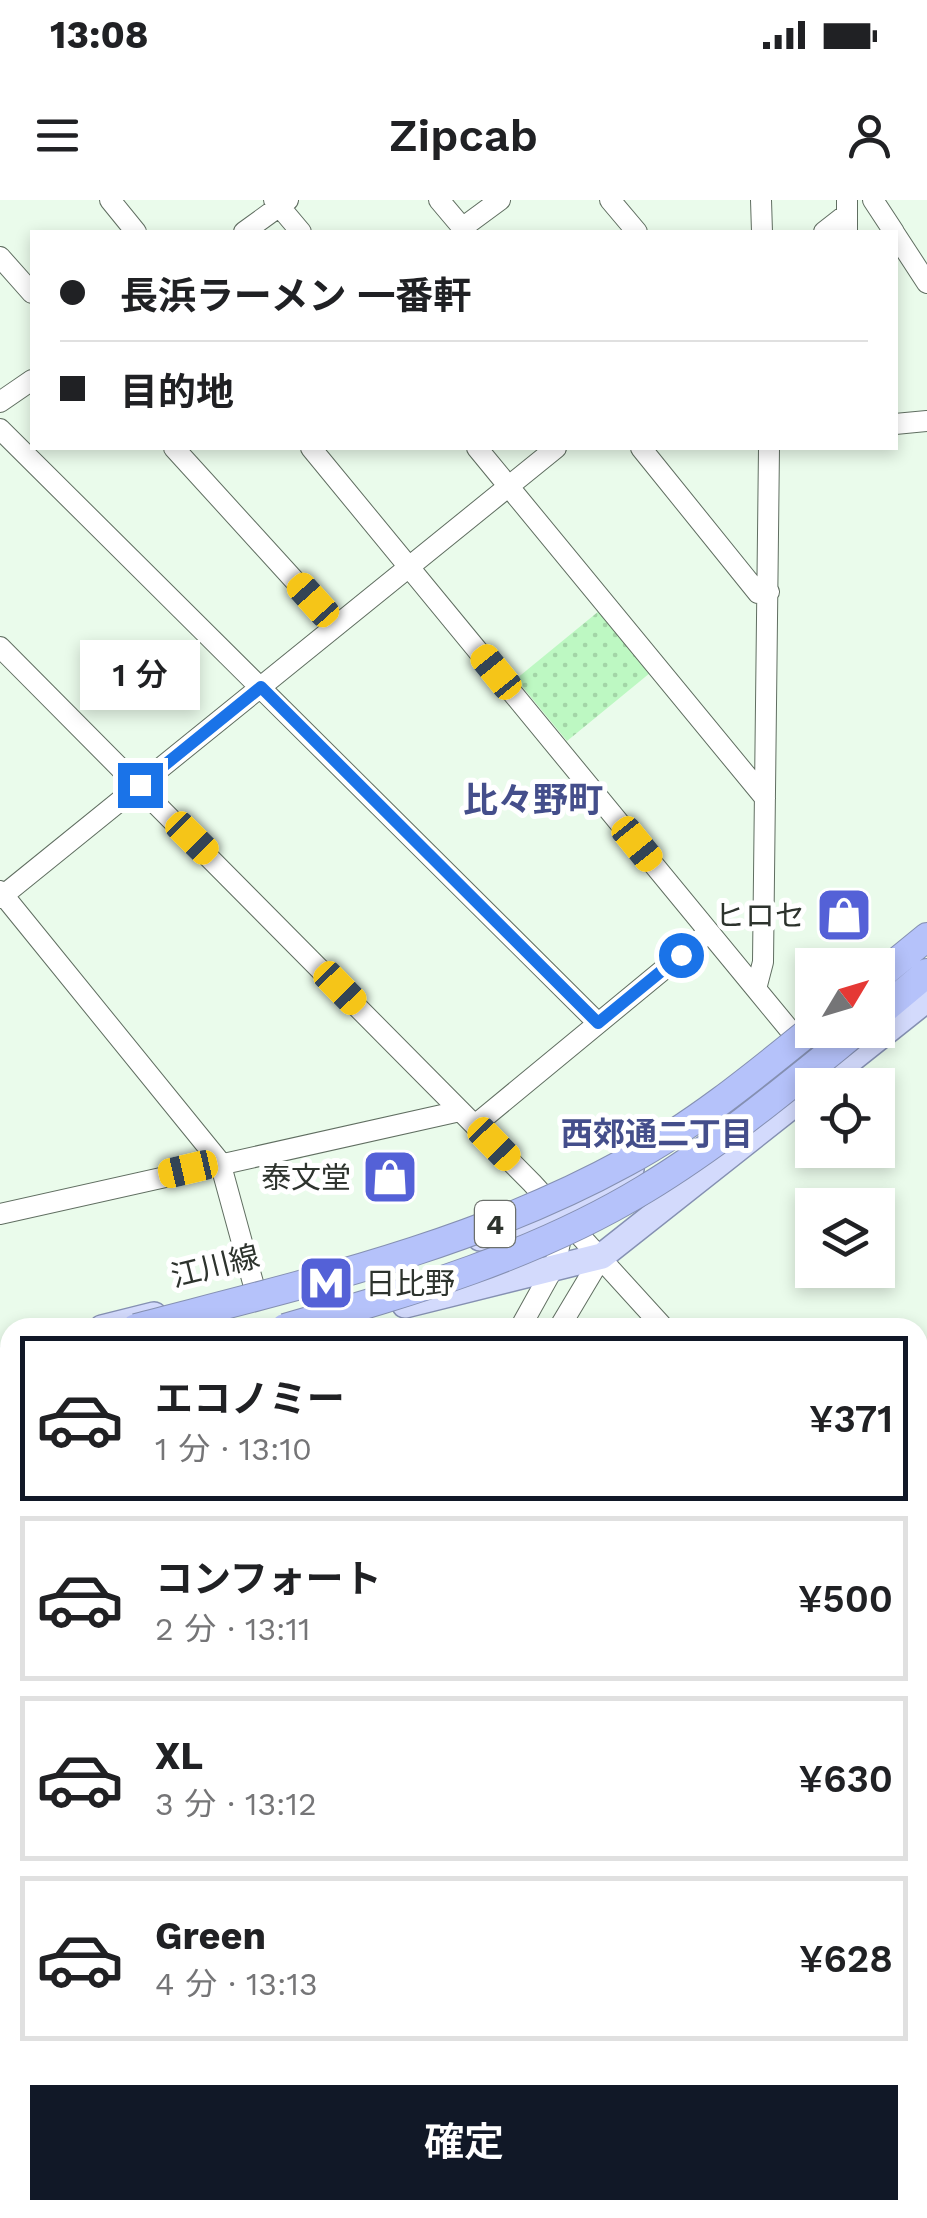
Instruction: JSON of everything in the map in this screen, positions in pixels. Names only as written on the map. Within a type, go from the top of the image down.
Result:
[{"type":"highway","points":[[895,961],[927,934]]},
{"type":"highway","points":[[895,1000],[927,973]]},
{"type":"highway","name":"4","points":[[173,1318],[396,1258],[541,1204],[630,1161],[697,1118],[795,1042]]},
{"type":"highway","name":"4","points":[[318,1318],[475,1270],[586,1221],[716,1142],[835,1048]]},
{"type":"main road","points":[[840,1068],[927,999]]},
{"type":"main road","name":"江川線","points":[[142,1318],[566,1218],[795,1042]]},
{"type":"main road","points":[[356,1318],[602,1256],[795,1103]]},
{"type":"street","points":[[110,200],[134,230]]},
{"type":"street","points":[[439,200],[464,230],[500,200]]},
{"type":"street","points":[[610,200],[635,230]]},
{"type":"street","points":[[762,200],[762,230]]},
{"type":"street","points":[[873,200],[892,230]]},
{"type":"street","points":[[246,230],[280,202],[300,230]]},
{"type":"street","points":[[898,239],[927,283]]},
{"type":"street","points":[[0,257],[30,291]]},
{"type":"street","points":[[0,402],[30,381]]},
{"type":"street","points":[[898,424],[927,422]]},
{"type":"street","points":[[0,429],[598,1023]]},
{"type":"street","points":[[176,450],[336,626]]},
{"type":"street","points":[[313,450],[756,988],[795,1021]]},
{"type":"street","points":[[479,450],[765,798]]},
{"type":"street","points":[[255,1290],[220,1162],[1,895],[553,450]]},
{"type":"street","points":[[643,450],[758,593],[770,592]]},
{"type":"street","points":[[756,988],[763,962],[770,592],[768,450]]},
{"type":"street","points":[[0,647],[566,1218],[655,1318]]},
{"type":"street","points":[[0,1214],[220,1162],[467,1118],[598,1023],[709,932]]},
{"type":"street","points":[[526,1318],[556,1265],[566,1218]]},
{"type":"street","points":[[565,1318],[602,1256]]},
{"type":"green space","points":[[599,611],[650,673],[567,741],[516,679]]},
{"type":"place","name":"ヒロセ","points":[[844,915]]},
{"type":"place","name":"泰文堂","points":[[390,1177]]},
{"type":"place","name":"日比野","points":[[326,1283]]},
{"type":"district","name":"比々野町","points":[[533,800]]},
{"type":"district","name":"西郊通二丁目","points":[[657,1134]]},
{"type":"route","points":[[140,785],[261,687],[598,1023],[681,955]]}]
